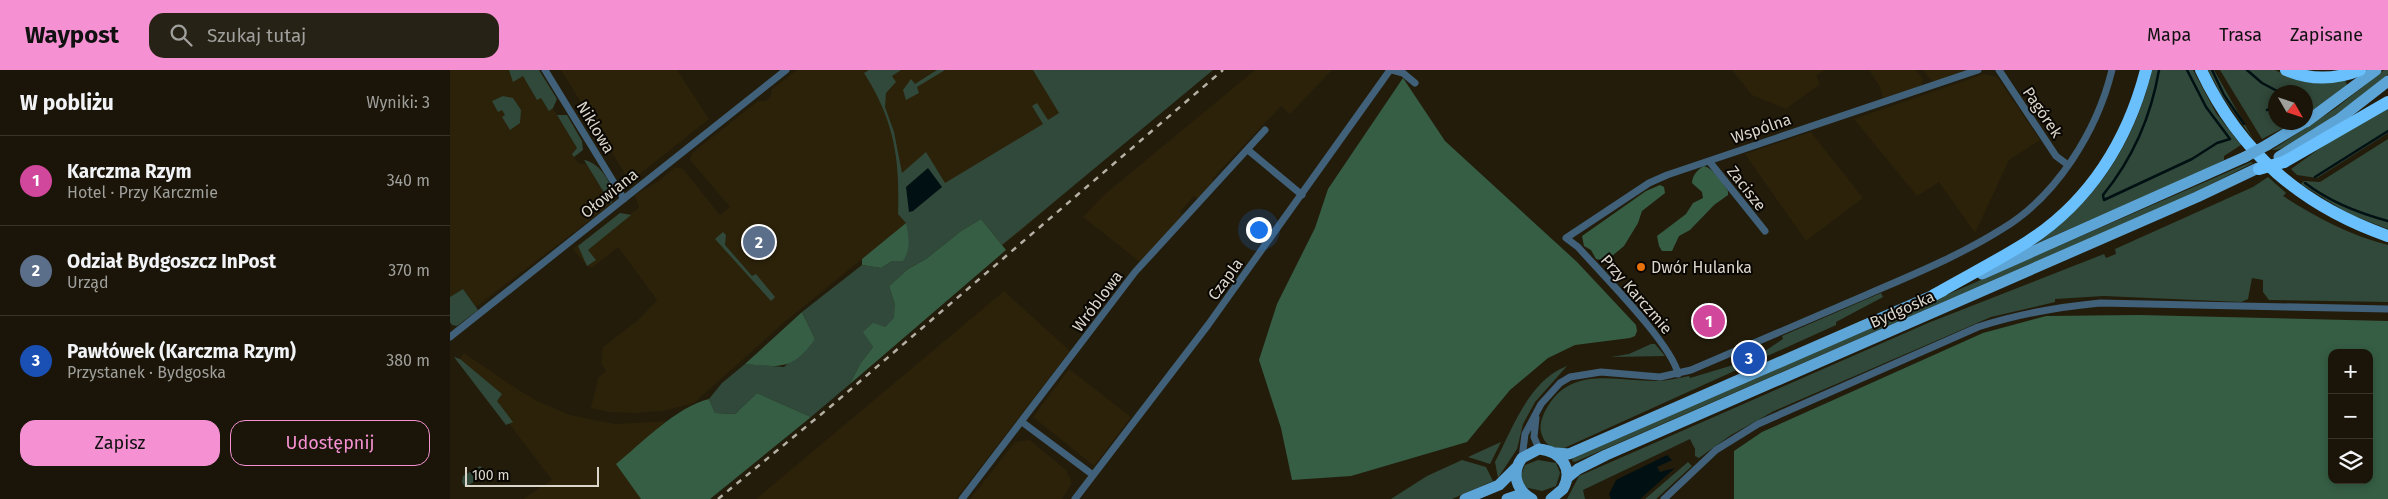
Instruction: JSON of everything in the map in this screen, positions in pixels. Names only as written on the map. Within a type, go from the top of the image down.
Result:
[{"type":"highway","points":[[1934,295],[2029,241],[2077,201],[2112,156],[2126,131],[2136,108],[2146,70]]},
{"type":"highway","points":[[2201,70],[2226,117],[2246,142],[2281,178],[2332,213],[2388,236]]},
{"type":"highway","points":[[2286,70],[2315,78],[2337,77],[2360,70]]},
{"type":"highway","points":[[2256,169],[2282,159],[2388,102]]},
{"type":"main road","name":"Bydgoska","points":[[2313,116],[2376,70]]},
{"type":"main road","points":[[2282,159],[2338,120],[2388,81]]},
{"type":"main road","name":"Bydgoska","points":[[1556,453],[1569,454],[1934,295],[2245,157],[2292,130]]},
{"type":"main road","name":"Bydgoska","points":[[1567,478],[1578,469],[1606,456],[2197,198],[2256,169]]},
{"type":"main road","points":[[1465,499],[1499,485],[1520,462],[1539,449],[1556,453],[1565,464],[1567,478],[1556,497]]},
{"type":"main road","points":[[1520,462],[1517,483],[1530,498]]},
{"type":"main road","points":[[1507,499],[1519,495],[1530,498]]},
{"type":"street","name":"Niklowa","points":[[545,70],[624,199]]},
{"type":"street","name":"Ołowiana","points":[[450,337],[786,70]]},
{"type":"street","points":[[1391,70],[1403,73],[1415,83]]},
{"type":"street","name":"Czapla","points":[[1075,499],[1208,325],[1391,70]]},
{"type":"street","name":"Wspólna","points":[[1566,238],[1649,183],[1978,70]]},
{"type":"street","name":"Pagórek","points":[[1999,70],[2056,156],[2068,165]]},
{"type":"street","points":[[1520,462],[1525,434],[1546,396],[1570,377],[1601,372],[1660,377],[1678,374],[1951,258],[2004,228],[2038,199],[2068,165],[2097,113],[2112,70]]},
{"type":"street","name":"Wróblowa","points":[[962,499],[1135,272],[1265,130]]},
{"type":"street","points":[[1248,150],[1302,195]]},
{"type":"street","name":"Zacisze","points":[[1709,161],[1765,231]]},
{"type":"street","name":"Przy Karczmie","points":[[1566,238],[1578,247],[1659,339],[1672,356],[1678,374]]},
{"type":"street","points":[[1664,499],[1716,450],[1758,424],[1978,327],[2006,318],[2063,307],[2100,303],[2388,309]]},
{"type":"street","points":[[1536,414],[1534,437],[1539,449]]},
{"type":"street","points":[[1022,422],[1093,475]]},
{"type":"shaded area","points":[[450,70],[530,70],[577,148],[573,154],[574,157],[579,164],[586,164],[611,204],[476,307],[463,289],[450,297]]},
{"type":"shaded area","points":[[561,70],[677,70],[709,119],[630,182]]},
{"type":"shaded area","points":[[797,70],[1041,70],[1098,164],[1002,245],[953,185],[787,320],[694,403],[663,411],[636,413],[609,412],[591,408],[598,378],[606,371],[601,363],[603,347],[637,321],[657,300],[618,247],[592,268],[587,266],[573,249],[620,213],[630,214],[639,208],[635,195],[660,180],[675,167],[683,169],[720,215],[724,212],[730,207],[690,160],[692,153],[758,101],[766,101],[771,96],[772,89]]},
{"type":"shaded area","points":[[1255,70],[1332,70],[1290,114],[1281,106],[1212,179],[1214,181],[1198,199],[1194,196],[1180,212],[1185,216],[1140,262],[1083,217],[1105,194]]},
{"type":"shaded area","points":[[1732,70],[1824,70],[1816,76],[1820,84],[1786,109],[1752,95]]},
{"type":"shaded area","points":[[1869,70],[1916,70],[1923,79],[1920,88],[1884,101],[1879,85]]},
{"type":"shaded area","points":[[1923,70],[1978,70],[1935,85]]},
{"type":"shaded area","points":[[1984,74],[1997,77],[2040,140],[2009,160],[1975,233],[1939,182],[1917,196],[1854,119]]},
{"type":"shaded area","points":[[1811,132],[1863,198],[1806,241],[1745,154]]},
{"type":"shaded area","points":[[928,168],[942,187],[913,211],[909,212],[906,187]]},
{"type":"shaded area","points":[[1004,291],[1070,351],[956,499],[756,499]]},
{"type":"shaded area","points":[[464,353],[537,401],[570,415],[615,424],[669,421],[617,464],[641,499],[523,499],[552,480],[460,359]]},
{"type":"shaded area","points":[[1069,369],[1131,417],[1094,466],[1033,417]]},
{"type":"shaded area","points":[[1030,440],[1066,470],[1072,483],[1062,499],[970,499],[1015,442]]},
{"type":"shaded area","points":[[1667,455],[1672,460],[1657,467],[1660,472],[1675,468],[1640,499],[1611,499],[1609,494],[1616,480]]},
{"type":"green space","points":[[509,70],[539,70],[557,99],[553,108],[549,111],[541,98],[537,100],[523,76],[513,82]]},
{"type":"green space","points":[[869,70],[901,70],[892,76],[896,82],[886,93],[885,107],[894,132],[902,173],[926,152],[945,183],[1043,124],[1032,106],[1037,103],[1048,120],[1059,113],[1033,70],[1213,70],[1002,245],[981,219],[961,231],[926,259],[908,269],[889,286],[895,305],[895,318],[885,327],[864,332],[873,347],[860,364],[850,384],[811,417],[757,393],[735,414],[715,413],[709,399],[722,383],[745,364],[784,367],[815,339],[802,312],[862,265],[881,268],[892,261],[906,223],[898,214],[898,175],[893,140],[882,107],[864,73]]},
{"type":"green space","points":[[937,70],[945,70],[917,87],[919,93],[906,100],[903,90],[911,79],[915,84]]},
{"type":"green space","points":[[2152,70],[2193,70],[2216,113],[2241,145],[2224,156],[2224,160],[2202,171],[2028,247],[2072,214],[2108,172],[2135,123]]},
{"type":"green space","points":[[2208,70],[2214,70],[2253,139],[2222,96]]},
{"type":"green space","points":[[2220,70],[2275,70],[2281,73],[2345,80],[2347,85],[2313,110],[2313,85],[2268,85],[2268,130],[2279,130],[2262,139]]},
{"type":"green space","points":[[2384,70],[2388,70],[2388,74],[2313,131],[2282,148],[2272,150],[2302,130],[2313,130],[2313,123],[2336,108]]},
{"type":"green space","points":[[1403,78],[1445,141],[1577,262],[1636,325],[1637,331],[1635,336],[1630,338],[1575,345],[1548,358],[1510,390],[1467,442],[1351,476],[1292,480],[1281,428],[1259,360],[1277,304],[1315,228],[1328,189]]},
{"type":"green space","points":[[503,96],[513,98],[521,110],[520,123],[510,130],[502,117],[505,115],[502,110],[498,112],[492,101]]},
{"type":"green space","points":[[2388,106],[2388,133],[2317,178],[2297,175],[2291,169],[2333,139]]},
{"type":"green space","points":[[557,115],[567,115],[582,141],[583,150],[574,157],[572,154],[577,148]]},
{"type":"green space","points":[[2388,139],[2388,229],[2349,214],[2301,184],[2304,181],[2320,182]]},
{"type":"green space","points":[[584,160],[596,166],[606,177],[612,191],[613,198],[611,204]]},
{"type":"green space","points":[[2251,162],[2253,163],[2191,194],[1575,462],[1572,461],[1573,458]]},
{"type":"green space","points":[[1704,166],[1718,177],[1728,191],[1728,195],[1714,205],[1690,230],[1679,236],[1672,251],[1662,251],[1657,236],[1686,214],[1693,203],[1703,198],[1702,192],[1692,183],[1696,173]]},
{"type":"green space","points":[[2268,177],[2286,193],[2283,196],[2308,211],[2346,231],[2388,245],[2388,302],[2269,300],[2263,292],[2263,280],[2252,278],[2248,299],[2241,302],[2104,296],[2055,299],[2055,302],[1991,317],[1774,411],[1731,435],[1699,458],[1695,456],[1695,449],[1690,439],[1583,490],[1585,499],[1567,499],[1579,476],[1928,323],[2104,254],[2106,258],[2116,254],[2115,249],[2253,187]]},
{"type":"green space","points":[[1660,185],[1664,187],[1665,193],[1642,211],[1638,223],[1624,246],[1606,261],[1596,259],[1591,250],[1584,246],[1582,236],[1646,191]]},
{"type":"green space","points":[[620,213],[631,215],[588,250],[596,260],[587,266],[578,246]]},
{"type":"green space","points":[[981,219],[1006,250],[850,384],[860,364],[873,347],[863,332],[873,323],[885,327],[894,318],[895,305],[889,286],[908,269],[926,259],[961,231]]},
{"type":"green space","points":[[906,223],[909,243],[903,261],[892,261],[881,268],[862,265],[862,259]]},
{"type":"green space","points":[[723,232],[726,235],[725,245],[752,276],[756,274],[775,297],[771,301],[715,239]]},
{"type":"green space","points":[[463,289],[478,310],[457,326],[452,325],[450,322],[450,297]]},
{"type":"green space","points":[[1881,293],[1883,297],[1836,322],[1836,325],[1562,449],[1549,445],[1543,438],[1541,428],[1544,413],[1558,393],[1570,385],[1596,378],[1656,381],[1689,376],[1690,378],[1740,363],[1765,351],[1783,339],[1782,336]]},
{"type":"green space","points":[[802,312],[815,339],[799,357],[784,365],[745,364]]},
{"type":"green space","points":[[2139,315],[2388,321],[2388,499],[1734,499],[1734,451],[1762,432],[1983,333],[2046,316]]},
{"type":"green space","points":[[1655,344],[1665,356],[1611,357],[1629,354]]},
{"type":"green space","points":[[454,357],[460,359],[502,394],[497,401],[513,422],[506,425]]},
{"type":"green space","points":[[1567,366],[1535,402],[1523,424],[1517,449],[1498,478],[1495,462],[1524,406],[1542,382]]},
{"type":"green space","points":[[757,393],[811,417],[710,499],[641,499],[616,464],[660,427],[697,403],[709,399],[715,413],[735,414]]},
{"type":"green space","points":[[1501,442],[1490,464],[1468,457]]},
{"type":"green space","points":[[1462,460],[1486,467],[1493,481],[1452,499],[1391,499],[1427,476]]},
{"type":"green space","points":[[1538,460],[1556,463],[1560,473],[1556,486],[1542,491],[1524,487],[1521,475],[1525,465]]},
{"type":"green space","points":[[1688,462],[1692,466],[1656,499],[1645,499]]},
{"type":"green space","points":[[480,466],[488,474],[465,487],[462,482],[463,476]]},
{"type":"waterway","points":[[2159,70],[2156,87],[2140,136],[2124,166],[2103,195],[2104,200],[2192,159],[2217,143],[2230,139],[2206,107],[2187,70]]},
{"type":"waterway","points":[[2212,70],[2224,95],[2244,124]]},
{"type":"waterway","points":[[2247,70],[2268,86]]},
{"type":"waterway","points":[[2315,177],[2388,131]]},
{"type":"waterway","points":[[2305,183],[2324,196],[2345,206],[2388,221]]},
{"type":"railway","points":[[718,499],[830,407],[1223,70]]},
{"type":"place","name":"Odział Bydgoszcz InPost","points":[[759,242]]},
{"type":"place","name":"Dwór Hulanka","points":[[1641,267]]},
{"type":"place","name":"Karczma Rzym","points":[[1709,321]]},
{"type":"place","name":"Pawłówek (Karczma Rzym)","points":[[1749,358]]}]
